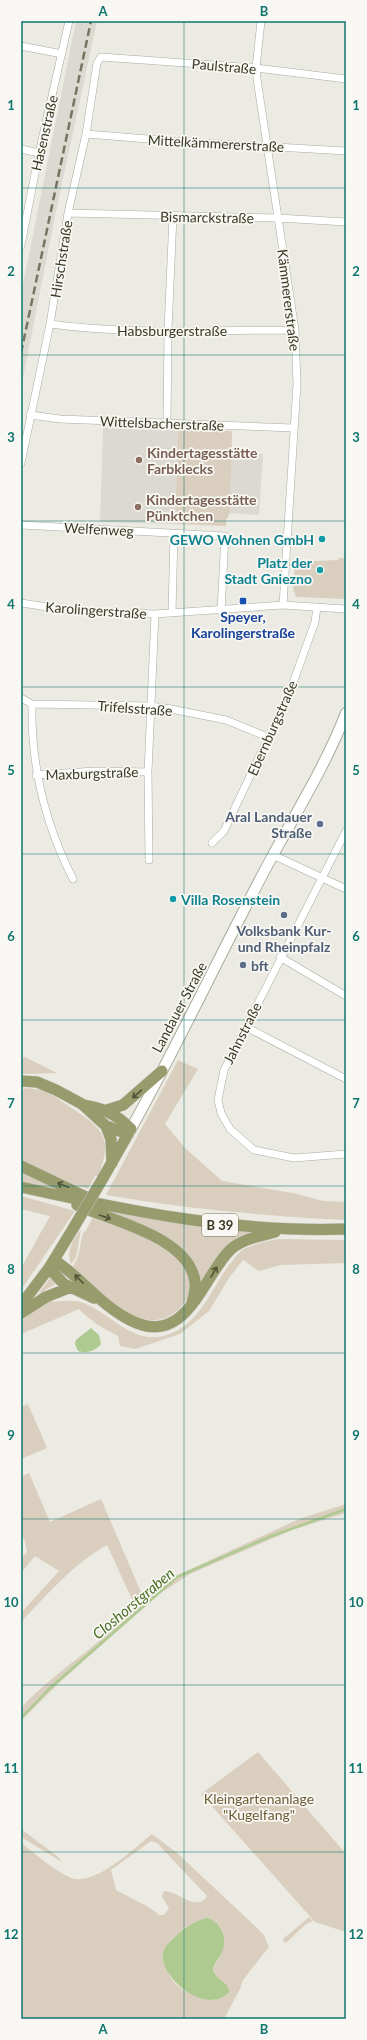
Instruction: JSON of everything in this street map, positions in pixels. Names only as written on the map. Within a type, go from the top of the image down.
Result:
[{"type":"main road","name":"Landauer Straße","points":[[21,1305],[52,1264],[130,1131],[273,855],[306,798],[346,713]]},
{"type":"main road","points":[[107,1110],[127,1101],[162,1070]]},
{"type":"main road","points":[[21,1081],[45,1084],[82,1104],[106,1126],[111,1140],[112,1163]]},
{"type":"main road","points":[[82,1104],[107,1110],[121,1119],[130,1131]]},
{"type":"main road","points":[[106,1126],[130,1131]]},
{"type":"main road","points":[[21,1166],[46,1179],[68,1187],[98,1203]]},
{"type":"main road","name":"B 39","points":[[21,1187],[193,1221],[285,1229],[346,1229]]},
{"type":"main road","points":[[57,1195],[96,1214],[144,1232],[172,1247],[187,1262],[192,1272],[195,1290],[192,1304]]},
{"type":"main road","points":[[52,1264],[64,1284],[100,1301],[130,1321],[149,1326],[165,1325],[186,1312],[203,1291],[223,1257],[232,1248],[244,1241],[285,1229]]},
{"type":"main road","points":[[52,1264],[69,1270],[100,1301]]},
{"type":"main road","points":[[21,1314],[49,1295],[71,1287]]},
{"type":"street","name":"Hasenstraße","points":[[21,245],[39,153],[69,21]]},
{"type":"street","name":"Kämmererstraße","points":[[261,21],[256,68],[266,146],[296,330],[297,384],[282,605]]},
{"type":"street","points":[[21,46],[62,54]]},
{"type":"street","name":"Paulstraße","points":[[101,57],[256,68],[346,79]]},
{"type":"street","name":"Hirschstraße","points":[[21,463],[50,324],[68,214],[86,134],[97,63],[101,57]]},
{"type":"street","name":"Mittelkämmererstraße","points":[[86,134],[346,151]]},
{"type":"street","points":[[21,148],[39,153]]},
{"type":"street","name":"Bismarckstraße","points":[[68,214],[278,218],[346,222]]},
{"type":"street","points":[[167,423],[168,330],[173,216]]},
{"type":"street","name":"Habsburgerstraße","points":[[50,324],[82,329],[296,330]]},
{"type":"street","name":"Wittelsbacherstraße","points":[[30,415],[60,419],[294,428]]},
{"type":"street","name":"Welfenweg","points":[[21,525],[225,536],[221,611]]},
{"type":"street","points":[[172,613],[174,534]]},
{"type":"street","name":"Karolingerstraße","points":[[21,603],[75,611],[155,614],[221,611],[282,605],[346,609]]},
{"type":"street","name":"Ebernburgstraße","points":[[212,843],[224,831],[270,738],[292,687],[315,622],[317,607]]},
{"type":"street","points":[[150,860],[148,772],[155,614]]},
{"type":"street","name":"Trifelsstraße","points":[[21,698],[32,704],[151,706],[226,720],[270,738]]},
{"type":"street","points":[[32,704],[32,735],[36,775],[50,825],[73,879]]},
{"type":"street","name":"Maxburgstraße","points":[[36,775],[95,771],[148,772]]},
{"type":"street","name":"Jahnstraße","points":[[346,831],[280,957],[224,1070],[218,1100],[222,1113],[230,1129],[254,1150],[294,1158],[346,1154]]},
{"type":"street","points":[[273,855],[322,877],[346,890]]},
{"type":"street","points":[[280,957],[346,996]]},
{"type":"street","points":[[246,1026],[346,1079]]},
{"type":"shaded area","points":[[76,21],[97,21],[55,216],[21,388],[21,294]]},
{"type":"shaded area","name":"Kindertagesstätte Farbklecks","points":[[103,427],[178,429],[175,524],[100,522]]},
{"type":"shaded area","points":[[231,453],[263,454],[259,515],[230,513]]},
{"type":"shaded area","points":[[91,1328],[99,1335],[101,1344],[91,1351],[78,1351],[75,1344],[76,1340]]},
{"type":"shaded area","points":[[206,1918],[214,1921],[220,1927],[224,1936],[221,1954],[213,1968],[216,1975],[227,1985],[229,1992],[219,1999],[207,2000],[194,1996],[182,1988],[172,1978],[165,1967],[163,1956],[166,1946],[177,1935],[190,1925]]},
{"type":"green space","points":[[178,429],[232,431],[230,513],[226,520],[226,526],[175,524]]},
{"type":"green space","name":"Platz der Stadt Gniezno","points":[[339,558],[346,558],[346,599],[296,597],[293,589],[295,562],[338,560]]},
{"type":"green space","points":[[25,1057],[57,1073],[21,1074],[21,1058]]},
{"type":"green space","points":[[178,1060],[198,1069],[165,1124],[185,1148],[222,1181],[293,1193],[323,1201],[346,1202],[346,1220],[226,1211],[106,1195]]},
{"type":"green space","points":[[26,1088],[43,1090],[56,1097],[84,1116],[103,1136],[105,1153],[103,1163],[98,1176],[95,1176],[88,1189],[66,1182],[21,1161],[21,1090]]},
{"type":"green space","points":[[21,1171],[65,1192],[21,1182]]},
{"type":"green space","points":[[21,1196],[75,1211],[21,1290],[21,1268],[50,1216],[21,1209]]},
{"type":"green space","points":[[103,1211],[199,1227],[255,1232],[247,1236],[201,1287],[191,1262]]},
{"type":"green space","points":[[93,1217],[160,1244],[178,1258],[188,1273],[190,1283],[189,1293],[179,1309],[172,1315],[163,1319],[143,1319],[121,1309],[82,1278],[73,1266],[79,1254],[84,1231],[85,1232]]},
{"type":"green space","points":[[81,1230],[76,1258],[71,1264],[69,1255],[71,1246],[75,1237]]},
{"type":"green space","points":[[278,1239],[346,1240],[346,1263],[281,1265],[259,1271],[243,1260],[229,1278],[209,1311],[180,1334],[135,1349],[120,1346],[118,1336],[97,1324],[79,1309],[21,1334],[21,1322],[28,1314],[52,1299],[53,1302],[74,1301],[90,1306],[130,1331],[140,1335],[151,1337],[163,1336],[175,1332],[194,1317],[229,1265],[241,1251],[254,1245]]},
{"type":"green space","points":[[50,1278],[58,1283],[45,1290],[46,1293],[36,1297]]},
{"type":"green space","points":[[28,1404],[47,1448],[21,1459],[21,1407]]},
{"type":"green space","points":[[29,1473],[50,1522],[101,1499],[141,1592],[299,1519],[346,1504],[346,1513],[292,1530],[190,1574],[158,1595],[61,1681],[21,1721],[21,1708],[35,1694],[108,1633],[135,1606],[107,1545],[72,1570],[21,1622],[21,1613],[59,1571],[35,1556],[21,1573],[21,1559],[27,1552],[21,1531],[21,1477]]},
{"type":"green space","name":"Kleingartenanlage \"Kugelfang\"","points":[[258,1752],[346,1854],[346,1932],[315,1922],[201,1794]]},
{"type":"green space","points":[[21,1829],[57,1856],[62,1862],[21,1837]]},
{"type":"green space","points":[[152,1834],[177,1853],[255,1926],[264,1935],[269,1947],[243,1980],[240,1989],[224,2019],[21,2019],[21,1843],[56,1870],[69,1877],[79,1879],[90,1877],[113,1865]],"holes":[[[151,1841],[157,1843],[207,1896],[203,1901],[193,1902],[176,1894],[164,1891],[162,1896],[169,1909],[163,1915],[159,1915],[146,1906],[116,1890],[111,1870]],[[184,1929],[220,1957],[213,1968],[216,1977],[216,2000],[201,1998],[186,1992],[174,1982],[170,1975],[167,1968],[166,1946]]]},
{"type":"green space","points":[[309,1917],[313,1921],[306,1924],[287,1942],[284,1943],[283,1939]]},
{"type":"waterway","name":"Closhorstgraben","points":[[21,1718],[49,1689],[177,1577],[269,1537],[346,1509]]},
{"type":"railway","points":[[21,353],[91,21]]},
{"type":"place","name":"Kindertagesstätte Farbklecks","points":[[139,460]]},
{"type":"place","name":"Kindertagesstätte Pünktchen","points":[[138,507]]},
{"type":"place","name":"GEWO Wohnen GmbH","points":[[322,539]]},
{"type":"place","name":"Platz der Stadt Gniezno","points":[[320,570]]},
{"type":"place","name":"Speyer, Karolingerstraße","points":[[243,601]]},
{"type":"place","name":"Aral Landauer Straße","points":[[320,824]]},
{"type":"place","name":"Villa Rosenstein","points":[[173,899]]},
{"type":"place","name":"Volksbank Kur- und Rheinpfalz","points":[[284,915]]},
{"type":"place","name":"bft","points":[[243,965]]}]
